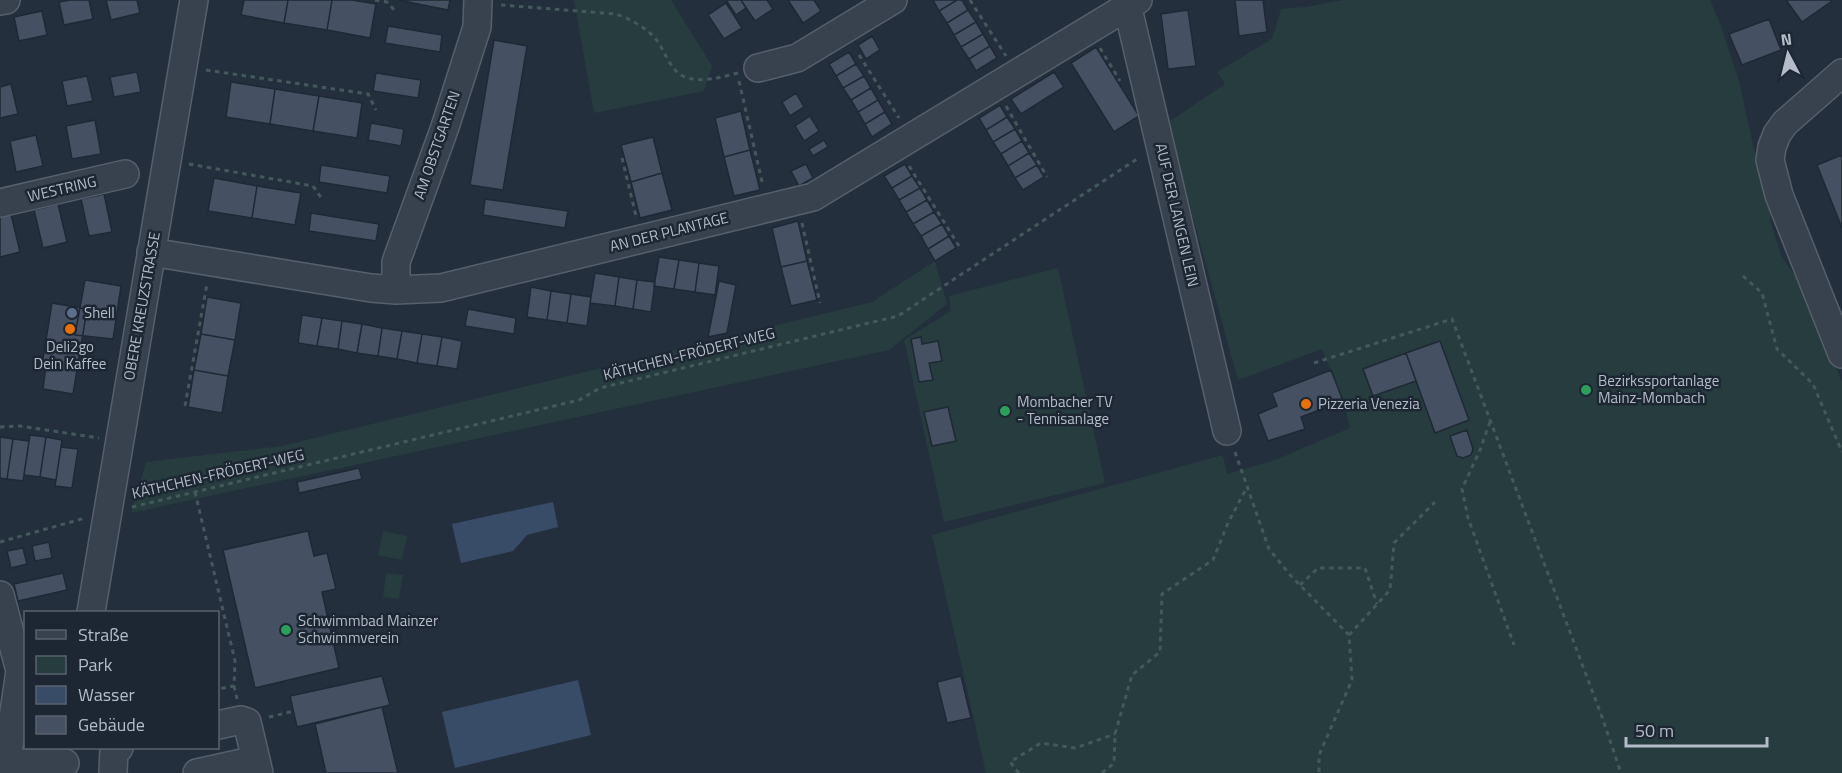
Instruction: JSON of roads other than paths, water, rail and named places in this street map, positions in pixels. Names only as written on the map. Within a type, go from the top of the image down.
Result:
[{"type":"street","name":"OBERE KREUZSTRASSE","points":[[92,611],[194,0]]},
{"type":"street","points":[[748,70],[797,58],[893,0]]},
{"type":"street","name":"AM OBSTGARTEN","points":[[396,290],[396,262],[449,116],[477,27],[478,1]]},
{"type":"street","name":"AN DER PLANTAGE","points":[[151,252],[371,288],[396,290],[441,288],[813,197],[1131,2]]},
{"type":"street","name":"AUF DER LANGEN LEIN","points":[[1131,2],[1227,431]]},
{"type":"street","points":[[1842,73],[1785,123],[1777,134],[1770,160],[1779,195],[1842,354]]},
{"type":"street","name":"WESTRING","points":[[0,203],[125,174]]},
{"type":"street","points":[[0,595],[20,671],[6,725],[6,768],[69,756]]},
{"type":"street","points":[[197,773],[257,766],[247,722],[225,719]]},
{"type":"street","points":[[113,773],[114,749]]},
{"type":"water","points":[[553,502],[558,527],[527,535],[513,551],[461,563],[452,524]]},
{"type":"water","points":[[578,680],[591,735],[455,768],[442,712]]},
{"type":"place","name":"Shell","points":[[72,313]]},
{"type":"place","name":"Deli2go Dein Kaffee","points":[[70,329]]},
{"type":"place","name":"Bezirkssportanlage Mainz-Mombach","points":[[1586,390]]},
{"type":"place","name":"Pizzeria Venezia","points":[[1306,404]]},
{"type":"place","name":"Mombacher TV - Tennisanlage","points":[[1005,411]]},
{"type":"place","name":"Schwimmbad Mainzer Schwimmverein","points":[[286,630]]}]
